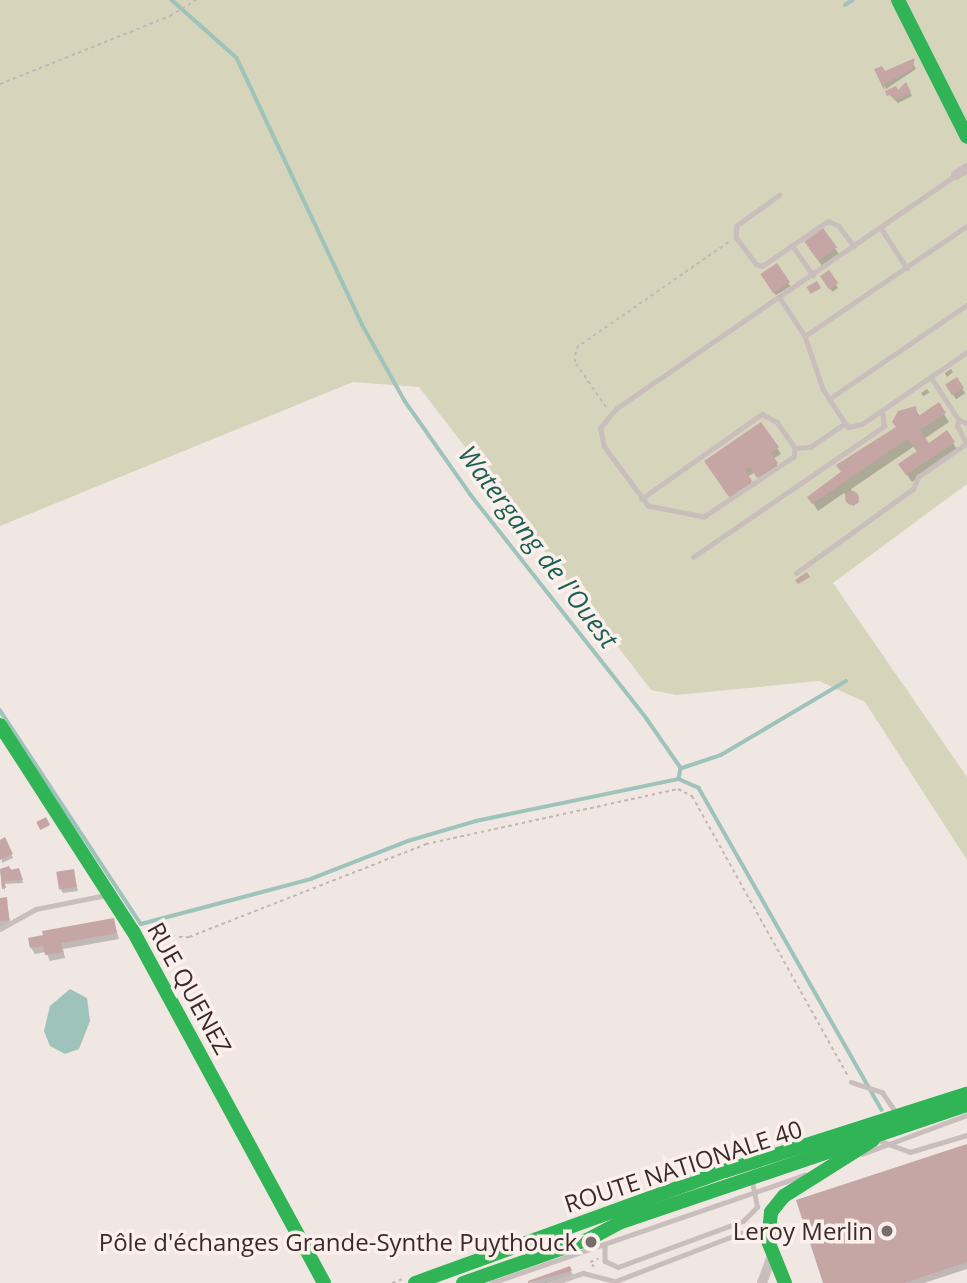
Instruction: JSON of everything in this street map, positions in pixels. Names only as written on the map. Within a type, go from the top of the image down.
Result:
[{"type":"main road","points":[[898,0],[967,136]]},
{"type":"main road","name":"RUE QUENEZ","points":[[0,725],[136,935],[324,1283]]},
{"type":"main road","name":"ROUTE NATIONALE 40","points":[[415,1283],[729,1170],[900,1119],[967,1094]]},
{"type":"main road","name":"ROUTE NATIONALE 40","points":[[463,1283],[486,1280],[621,1222],[754,1187],[880,1142],[967,1105]]},
{"type":"main road","points":[[785,1283],[768,1241],[767,1219],[777,1203],[836,1164],[880,1142]]},
{"type":"street","points":[[956,175],[967,168]]},
{"type":"street","points":[[762,1283],[772,1256]]},
{"type":"lane","points":[[641,499],[762,414],[777,422],[795,448],[794,457],[704,517],[657,509],[641,499],[600,439],[602,421],[956,175]]},
{"type":"lane","points":[[780,195],[737,226],[736,237],[762,266],[828,221],[839,226],[854,246]]},
{"type":"lane","points":[[805,336],[967,226]]},
{"type":"lane","points":[[881,228],[907,268]]},
{"type":"lane","points":[[792,245],[813,275]]},
{"type":"lane","points":[[780,298],[805,336],[829,399],[844,425]]},
{"type":"lane","points":[[829,399],[967,305]]},
{"type":"lane","points":[[795,448],[810,447],[844,425],[862,425],[967,352]]},
{"type":"lane","points":[[931,377],[959,420],[967,423]]},
{"type":"lane","points":[[693,557],[884,426],[882,410]]},
{"type":"lane","points":[[796,573],[912,489],[918,477],[967,443],[957,426],[959,420]]},
{"type":"lane","points":[[0,929],[36,909],[110,894]]},
{"type":"lane","points":[[851,1082],[877,1090],[900,1119]]},
{"type":"lane","points":[[880,1142],[967,1115]]},
{"type":"lane","points":[[880,1142],[915,1152],[967,1135]]},
{"type":"lane","points":[[606,1245],[605,1261],[620,1266],[747,1219],[757,1206],[755,1167],[773,1157]]},
{"type":"lane","points":[[486,1280],[544,1266],[606,1245],[754,1187],[836,1164]]},
{"type":"lane","points":[[729,1170],[743,1170],[754,1187]]},
{"type":"lane","points":[[554,1283],[583,1273],[616,1281],[745,1232],[768,1241]]},
{"type":"lane","points":[[521,1263],[544,1266]]},
{"type":"lane","points":[[427,1283],[442,1273]]},
{"type":"path","points":[[0,84],[175,12],[196,0]]},
{"type":"path","points":[[610,414],[575,362],[576,348],[736,237]]},
{"type":"path","points":[[136,935],[189,937],[426,844],[678,789],[692,796],[851,1082]]},
{"type":"shaded area","points":[[0,0],[967,0],[967,484],[833,583],[967,777],[967,860],[865,702],[819,681],[676,695],[651,690],[419,387],[353,382],[0,526]]},
{"type":"water","points":[[70,989],[87,998],[90,1021],[79,1049],[65,1054],[50,1046],[44,1031],[50,1006]]},
{"type":"building","points":[[915,58],[912,70],[885,83],[884,90],[874,69],[882,66],[885,71]]},
{"type":"building","points":[[906,82],[911,92],[895,101],[892,94],[887,96],[885,91],[896,86],[898,90]]},
{"type":"building","points":[[823,228],[837,247],[818,261],[804,242]]},
{"type":"building","points":[[777,263],[790,282],[773,293],[760,274]]},
{"type":"building","points":[[829,270],[838,283],[829,289],[820,276]]},
{"type":"building","points":[[817,281],[821,288],[811,294],[807,287]]},
{"type":"building","points":[[957,377],[964,388],[952,395],[945,384]]},
{"type":"building","points":[[939,402],[946,413],[920,430],[929,443],[947,430],[955,442],[906,475],[898,464],[917,451],[907,439],[812,504],[807,497],[841,472],[836,465],[896,427],[892,422],[898,411],[916,406],[917,417]]},
{"type":"building","points":[[761,422],[779,447],[771,453],[778,463],[757,478],[750,467],[745,470],[752,481],[729,497],[704,461]]},
{"type":"building","points":[[852,491],[857,493],[857,503],[852,505],[847,503],[845,498],[847,493]]},
{"type":"building","points":[[807,572],[810,577],[798,584],[795,580]]},
{"type":"building","points":[[46,817],[50,825],[40,830],[36,822]]},
{"type":"building","points":[[5,837],[13,854],[0,860],[0,840]]},
{"type":"building","points":[[9,866],[11,870],[19,868],[23,880],[4,881],[6,888],[2,889],[0,869]]},
{"type":"building","points":[[74,869],[77,887],[59,890],[56,872]]},
{"type":"building","points":[[7,897],[9,920],[0,921],[0,898]]},
{"type":"building","points":[[114,918],[117,933],[61,943],[63,952],[45,955],[43,946],[30,948],[28,938],[43,935],[42,931]]},
{"type":"building","name":"Leroy Merlin","points":[[967,1144],[967,1262],[904,1283],[823,1283],[796,1200]]},
{"type":"building","points":[[570,1266],[572,1271],[528,1283],[528,1281]]},
{"type":"waterway","name":"Watergang de l'Ouest","points":[[172,0],[237,58],[362,324],[405,401],[471,495],[647,719],[681,768],[679,779],[699,788],[882,1110]]},
{"type":"waterway","points":[[845,5],[853,0]]},
{"type":"waterway","points":[[682,768],[721,755],[846,681]]},
{"type":"waterway","points":[[0,710],[141,924],[311,879],[408,841],[476,821],[678,779]]},
{"type":"traffic: fast","points":[[898,0],[967,137]]},
{"type":"traffic: fast","points":[[0,725],[133,931],[324,1283]]},
{"type":"traffic: fast","points":[[415,1283],[725,1171],[967,1094]]},
{"type":"traffic: fast","points":[[463,1283],[589,1239],[621,1222],[967,1105]]},
{"type":"traffic: fast","points":[[785,1283],[768,1241],[771,1212],[784,1196],[873,1140]]},
{"type":"place","name":"Leroy Merlin","points":[[887,1231]]},
{"type":"place","name":"Pôle d'échanges Grande-Synthe Puythouck","points":[[591,1242]]}]
